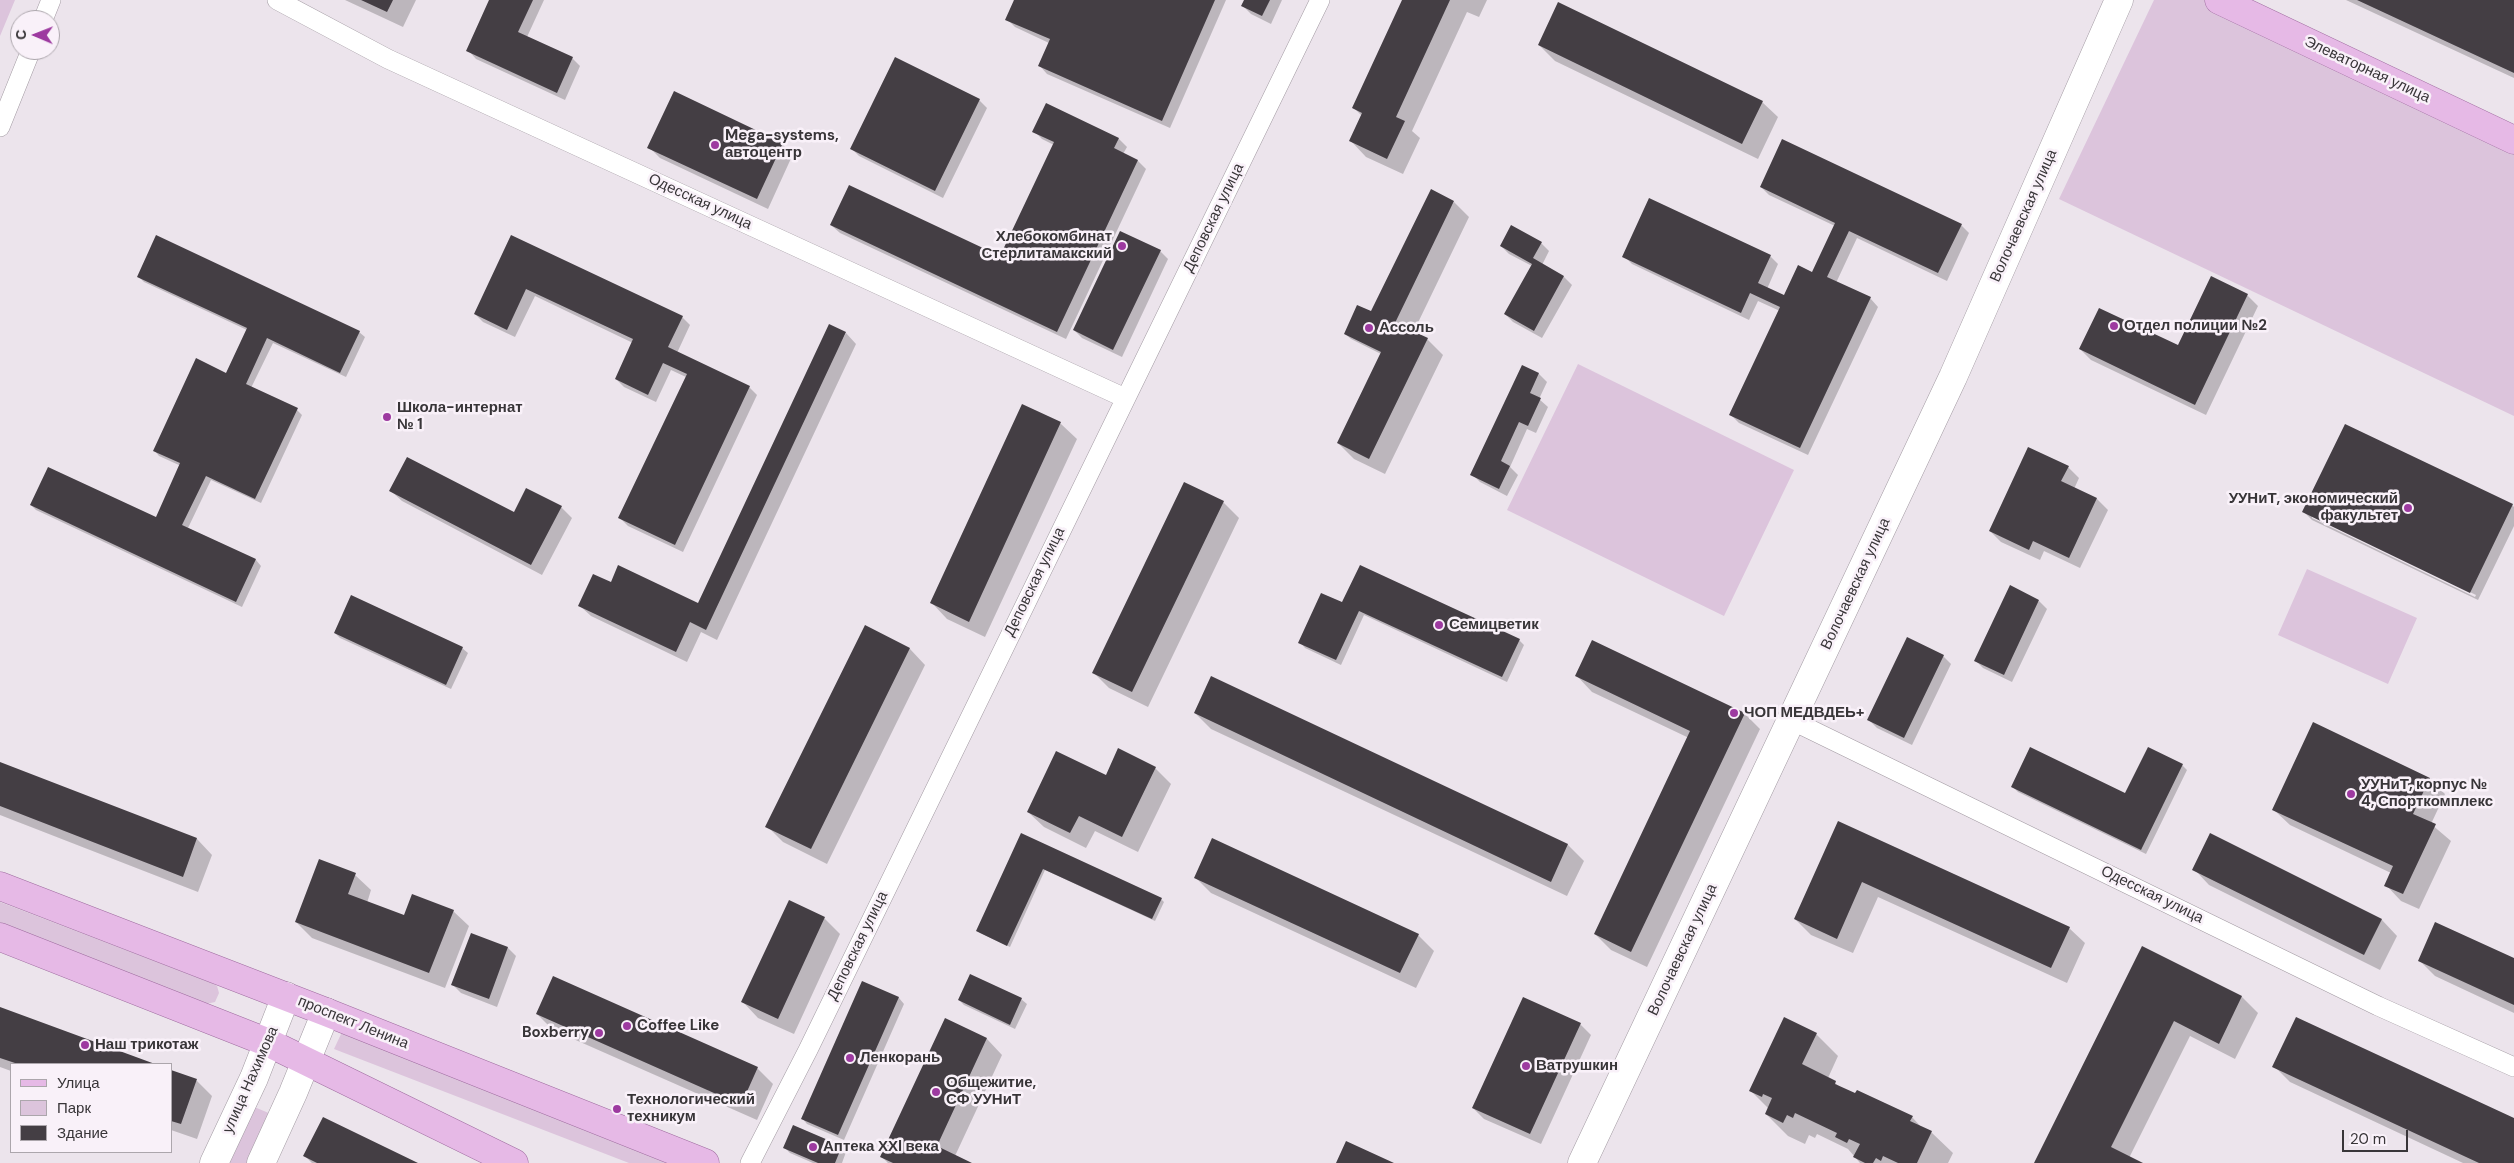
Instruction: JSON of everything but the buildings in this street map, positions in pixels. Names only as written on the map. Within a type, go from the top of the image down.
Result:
[{"type":"main road","name":"Элеваторная улица","points":[[2220,0],[2514,140]]},
{"type":"main road","name":"проспект Ленина","points":[[0,886],[286,996],[705,1163]]},
{"type":"main road","points":[[0,938],[269,1043],[514,1163]]},
{"type":"street","name":"Одесская улица","points":[[278,0],[388,59],[1125,398]]},
{"type":"street","name":"Деповская улица","points":[[750,1163],[808,1050],[1320,0]]},
{"type":"street","name":"Волочаевская улица","points":[[1582,1163],[1953,377],[2119,0]]},
{"type":"street","points":[[0,127],[27,60]]},
{"type":"street","name":"Одесская улица","points":[[1791,720],[2378,1006],[2514,1067]]},
{"type":"street","name":"улица Нахимова","points":[[214,1163],[269,1043],[286,996]]},
{"type":"street","points":[[261,1163],[326,1012]]},
{"type":"green space","points":[[0,0],[15,0],[10,10],[0,36]]},
{"type":"green space","points":[[2154,0],[2204,0],[2514,148],[2514,416],[2059,199]]},
{"type":"green space","points":[[1578,364],[1794,470],[1724,616],[1507,510]]},
{"type":"green space","points":[[2307,569],[2417,618],[2388,684],[2278,635]]},
{"type":"green space","points":[[0,902],[212,983],[217,986],[219,993],[215,1002],[206,1004],[0,923]]},
{"type":"green space","points":[[342,1032],[668,1163],[629,1163],[334,1049]]},
{"type":"green space","points":[[240,1101],[283,1119],[261,1163],[211,1163]]},
{"type":"place","name":"Mega-systems, автоцентр","points":[[715,145]]},
{"type":"place","name":"Хлебокомбинат Стерлитамакский","points":[[1122,246]]},
{"type":"place","name":"Отдел полиции №2","points":[[2114,326]]},
{"type":"place","name":"Ассоль","points":[[1369,328]]},
{"type":"place","name":"Школа-интернат № 1","points":[[387,417]]},
{"type":"place","name":"УУНиТ, экономический факультет","points":[[2408,508]]},
{"type":"place","name":"Семицветик","points":[[1439,625]]},
{"type":"place","name":"ЧОП МЕДВДЕЬ+","points":[[1734,713]]},
{"type":"place","name":"УУНиТ, корпус № 4, Спорткомплекс","points":[[2351,794]]},
{"type":"place","name":"Coffee Like","points":[[627,1026]]},
{"type":"place","name":"Boxberry","points":[[599,1033]]},
{"type":"place","name":"Наш трикотаж","points":[[85,1045]]},
{"type":"place","name":"Ленкорань","points":[[850,1058]]},
{"type":"place","name":"Ватрушкин","points":[[1526,1066]]},
{"type":"place","name":"Общежитие, СФ УУНиТ","points":[[936,1092]]},
{"type":"place","name":"Технологический техникум","points":[[617,1109]]},
{"type":"place","name":"Аптека ХХI века","points":[[813,1147]]}]
